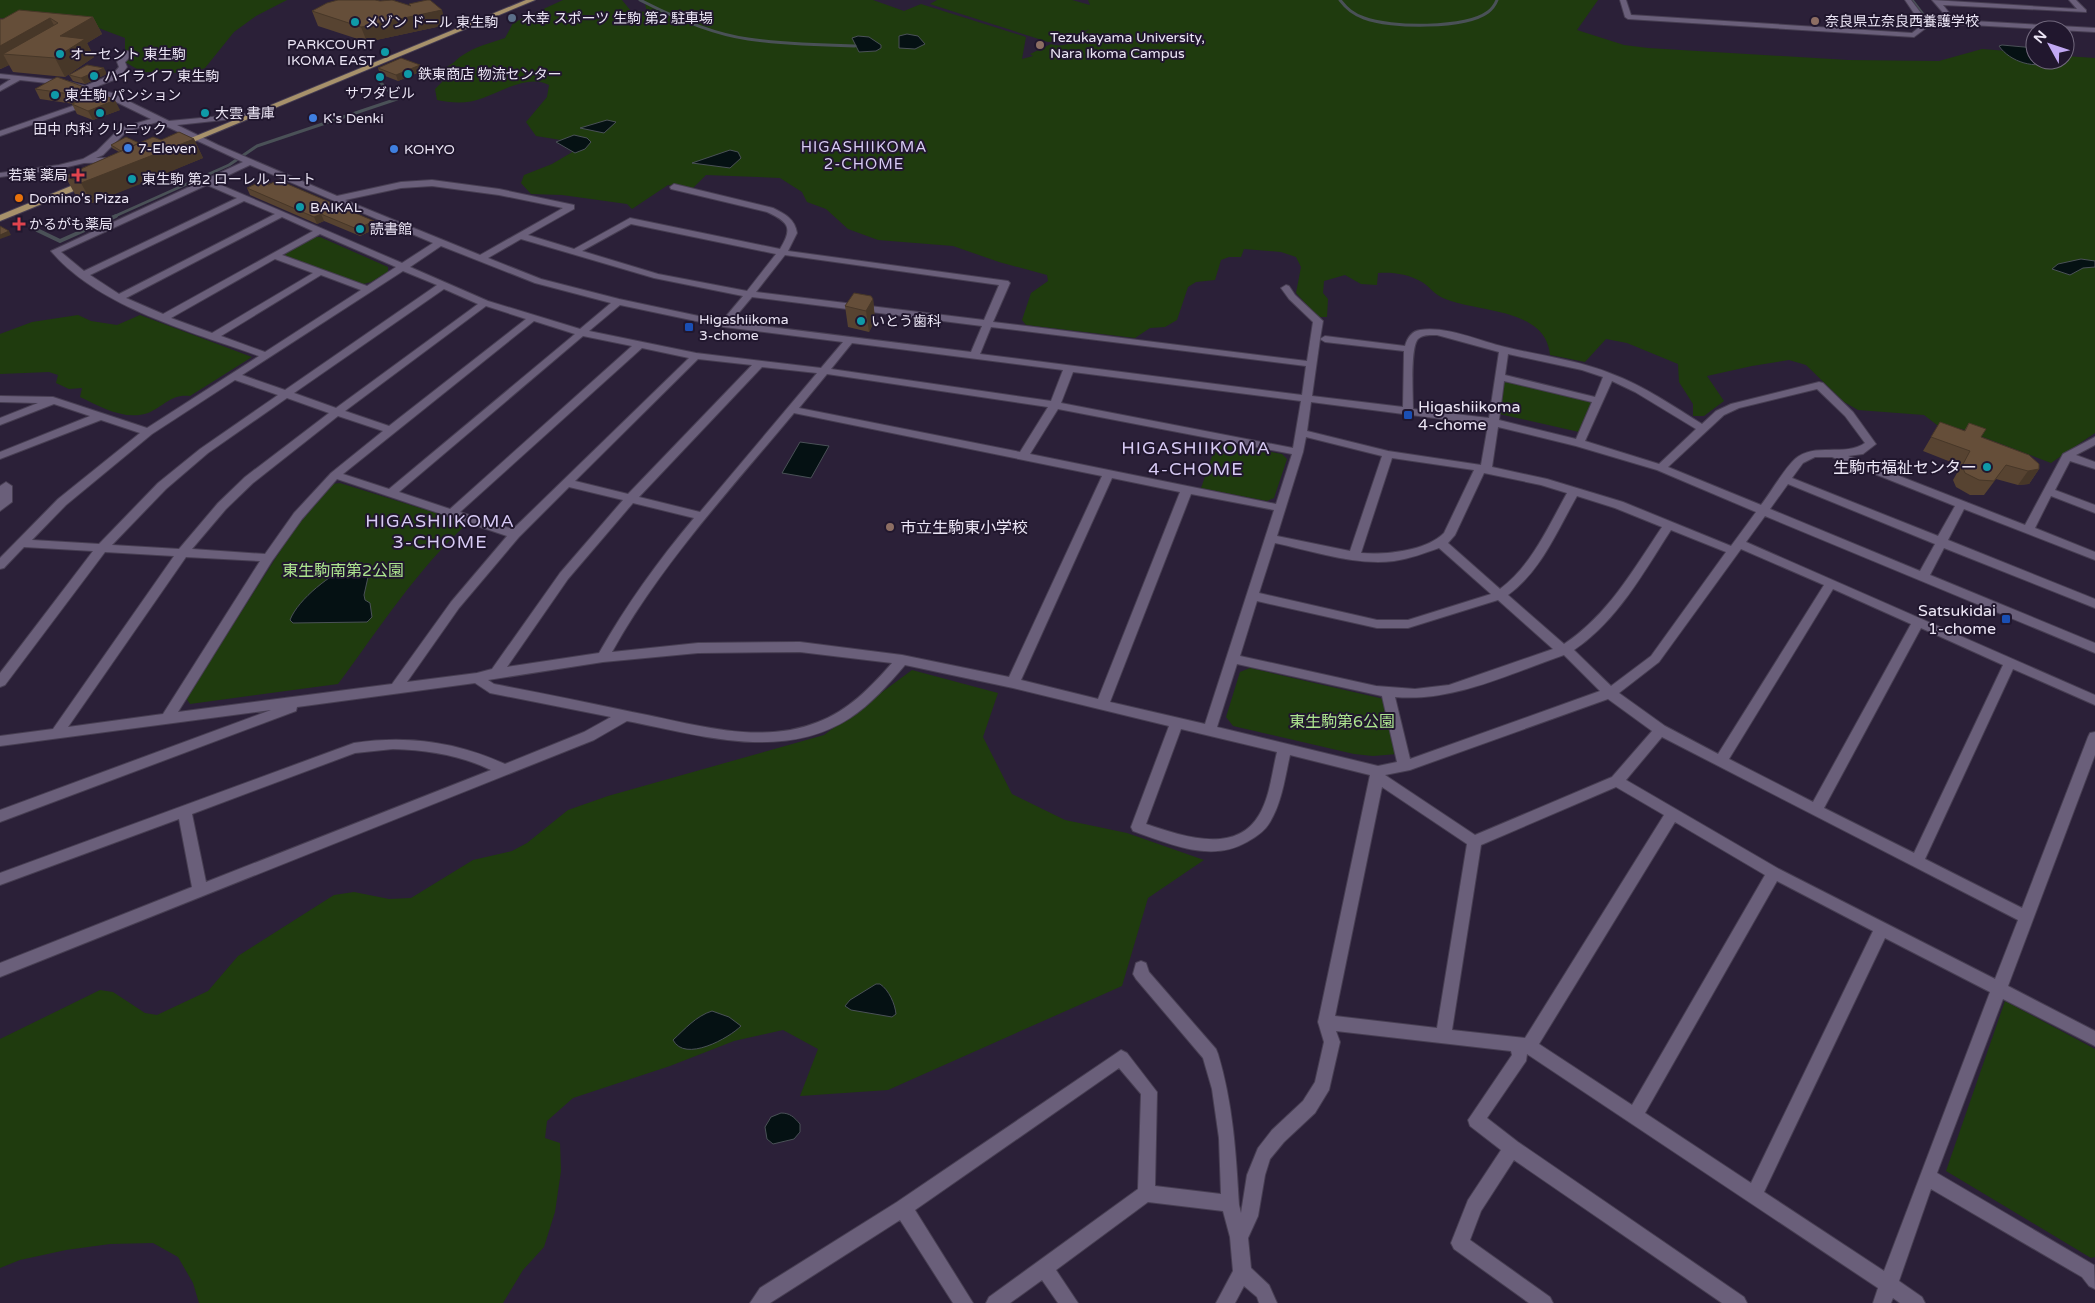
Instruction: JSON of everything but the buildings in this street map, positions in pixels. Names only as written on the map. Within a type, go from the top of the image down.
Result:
[{"type":"main road","points":[[170,148],[532,0]]},
{"type":"main road","points":[[0,218],[93,180]]},
{"type":"street","points":[[1623,0],[1628,17],[1914,35],[1926,25],[1908,0]]},
{"type":"street","points":[[1936,2],[1988,3],[2084,11],[2072,0]]},
{"type":"street","points":[[1936,2],[1953,22],[2095,30]]},
{"type":"street","points":[[88,88],[120,73],[123,67],[121,62],[130,53]]},
{"type":"street","points":[[0,76],[15,66]]},
{"type":"street","points":[[0,76],[65,83],[109,95],[194,138],[440,243],[538,281],[618,302],[724,324],[1492,422],[1579,443],[1661,468],[1764,509],[2095,648]]},
{"type":"street","points":[[0,89],[19,78]]},
{"type":"street","points":[[0,134],[66,113],[109,95]]},
{"type":"street","points":[[167,124],[252,115]]},
{"type":"street","points":[[0,175],[59,167],[84,161],[100,153],[123,130],[158,119]]},
{"type":"street","points":[[84,161],[128,161]]},
{"type":"street","points":[[250,162],[55,252],[83,276],[119,298],[163,318],[265,355]]},
{"type":"street","points":[[208,182],[442,286],[531,319],[583,333],[696,356],[825,371],[1055,405],[1298,452]]},
{"type":"street","points":[[336,199],[401,185],[432,182],[499,192],[571,207],[480,259]]},
{"type":"street","points":[[674,187],[770,210],[785,217],[792,226],[793,236],[782,254],[724,324]]},
{"type":"street","points":[[83,276],[243,198]]},
{"type":"street","points":[[119,298],[282,214]]},
{"type":"street","points":[[573,253],[630,221],[782,254],[842,264],[1005,283],[974,356]]},
{"type":"street","points":[[163,318],[319,231]]},
{"type":"street","points":[[520,236],[657,276],[749,294],[1311,364]]},
{"type":"street","points":[[2,559],[62,502],[148,432],[440,243]]},
{"type":"street","points":[[275,256],[367,289]]},
{"type":"street","points":[[214,336],[320,272]]},
{"type":"street","points":[[0,682],[103,547],[183,468],[285,393],[442,286]]},
{"type":"street","points":[[1209,732],[1272,539],[1302,433],[1318,321],[1292,297],[1286,288]]},
{"type":"street","points":[[392,492],[618,302]]},
{"type":"street","points":[[57,733],[183,552],[222,506],[249,480],[336,412],[485,303]]},
{"type":"street","points":[[168,718],[268,558],[298,516],[335,475],[389,430],[531,319]]},
{"type":"street","points":[[1408,410],[1412,339],[1420,333],[1437,332],[1504,350],[1586,368],[1609,376],[1639,390],[1703,429]]},
{"type":"street","points":[[1325,339],[1410,349]]},
{"type":"street","points":[[603,658],[627,614],[662,564],[850,340]]},
{"type":"street","points":[[453,512],[638,345]]},
{"type":"street","points":[[1272,539],[1354,556],[1395,557],[1441,543],[1448,535],[1483,469],[1504,350]]},
{"type":"street","points":[[396,688],[455,605],[514,534],[568,484],[696,356]]},
{"type":"street","points":[[496,673],[564,576],[630,499],[759,364]]},
{"type":"street","points":[[1023,456],[1055,405],[1069,368]]},
{"type":"street","points":[[234,376],[389,430]]},
{"type":"street","points":[[1579,443],[1609,376]]},
{"type":"street","points":[[1499,377],[1599,401]]},
{"type":"street","points":[[1378,774],[1610,693],[1655,659],[1798,461],[1813,454],[1859,452],[1872,444],[1848,414],[1819,385],[1735,406],[1720,413],[1661,468]]},
{"type":"street","points":[[0,399],[53,400],[148,432]]},
{"type":"street","points":[[0,422],[53,400]]},
{"type":"street","points":[[793,410],[1280,508]]},
{"type":"street","points":[[0,456],[100,416]]},
{"type":"street","points":[[1302,433],[1388,454],[1512,474],[1574,491],[1736,547],[1830,585],[2095,700]]},
{"type":"street","points":[[2028,530],[2067,456],[2095,440]]},
{"type":"street","points":[[1832,453],[2095,556]]},
{"type":"street","points":[[1354,556],[1388,454]]},
{"type":"street","points":[[2067,456],[2095,466]]},
{"type":"street","points":[[1013,683],[1109,473]]},
{"type":"street","points":[[335,475],[453,512],[514,534]]},
{"type":"street","points":[[1785,479],[2095,604]]},
{"type":"street","points":[[568,484],[702,516]]},
{"type":"street","points":[[0,507],[6,502],[6,486]]},
{"type":"street","points":[[1102,705],[1187,489]]},
{"type":"street","points":[[1253,596],[1376,624],[1408,624],[1500,595],[1519,581],[1532,565],[1574,491]]},
{"type":"street","points":[[2048,491],[2095,508]]},
{"type":"street","points":[[1923,576],[1962,505]]},
{"type":"street","points":[[1234,658],[1387,692],[1415,694],[1450,690],[1564,650],[1578,642],[1602,621],[1669,525]]},
{"type":"street","points":[[21,543],[268,558]]},
{"type":"street","points":[[1441,543],[1564,650],[1610,693],[1660,730],[2025,917]]},
{"type":"street","points":[[1721,761],[1830,585]]},
{"type":"street","points":[[1816,810],[1918,623]]},
{"type":"street","points":[[0,741],[477,678],[496,673],[603,658],[698,648],[800,648],[902,660],[1013,683],[1378,774],[1474,842]]},
{"type":"street","points":[[477,678],[490,688],[624,716],[723,735],[753,739],[784,738],[806,733],[848,714],[884,682],[902,660]]},
{"type":"street","points":[[1918,861],[2010,663]]},
{"type":"street","points":[[1387,692],[1405,766]]},
{"type":"street","points":[[0,816],[312,700]]},
{"type":"street","points":[[0,970],[589,736],[624,716]]},
{"type":"street","points":[[1176,724],[1138,827],[1194,844],[1213,846],[1232,843],[1257,828],[1267,816],[1284,751]]},
{"type":"street","points":[[1474,842],[1617,781],[1660,730]]},
{"type":"street","points":[[1882,1303],[1927,1177],[2095,737]]},
{"type":"street","points":[[0,879],[354,748],[378,743],[424,744],[478,756],[505,770]]},
{"type":"street","points":[[1239,1237],[1249,1216],[1256,1175],[1264,1154],[1278,1136],[1309,1107],[1323,1085],[1332,1042],[1326,1022],[1378,774]]},
{"type":"street","points":[[1617,781],[1774,873],[2000,988],[2095,1039]]},
{"type":"street","points":[[184,810],[200,890]]},
{"type":"street","points":[[1672,814],[1523,1046],[1520,1056],[1476,1120],[1512,1148],[1738,1303]]},
{"type":"street","points":[[1443,1037],[1474,842]]},
{"type":"street","points":[[1635,1115],[1774,873]]},
{"type":"street","points":[[1754,1195],[1882,928]]},
{"type":"street","points":[[1141,968],[1141,974],[1210,1054],[1220,1089],[1227,1138],[1230,1205],[1239,1237],[1242,1272],[1225,1303]]},
{"type":"street","points":[[1326,1022],[1523,1046],[1635,1115],[1916,1303]]},
{"type":"street","points":[[759,1303],[766,1294],[903,1208],[1121,1058],[1149,1092],[1146,1192]]},
{"type":"street","points":[[1512,1148],[1474,1206],[1460,1243],[1544,1303]]},
{"type":"street","points":[[1927,1177],[2088,1271],[2095,1280]]},
{"type":"street","points":[[995,1303],[1146,1192],[1222,1203]]},
{"type":"street","points":[[903,1208],[964,1303]]},
{"type":"street","points":[[1043,1267],[1068,1303]]},
{"type":"street","points":[[1242,1272],[1263,1292],[1268,1303]]},
{"type":"green space","points":[[0,0],[287,0],[256,16],[234,32],[205,68],[192,73],[142,72],[125,62],[125,38],[72,18],[22,20],[0,18]]},
{"type":"green space","points":[[563,0],[622,0],[631,11],[647,12],[644,0],[873,0],[904,11],[921,4],[1026,37],[1022,59],[1033,56],[1030,54],[1051,44],[1062,45],[1072,42],[1089,29],[1066,41],[1048,42],[930,4],[937,0],[1072,0],[1090,5],[1088,0],[1598,0],[1577,30],[1624,45],[1648,48],[1848,60],[1939,61],[1982,49],[2025,52],[2025,70],[2075,70],[2075,57],[2095,58],[2095,433],[2051,463],[1962,429],[1937,425],[1924,415],[1858,410],[1844,402],[1806,365],[1789,360],[1707,376],[1724,401],[1704,416],[1693,416],[1693,404],[1679,382],[1678,364],[1627,343],[1606,339],[1585,362],[1550,355],[1546,339],[1536,328],[1523,320],[1508,314],[1457,303],[1443,298],[1422,282],[1406,275],[1378,273],[1377,285],[1361,284],[1345,275],[1324,281],[1323,293],[1328,299],[1327,317],[1318,317],[1296,293],[1301,267],[1296,257],[1281,252],[1244,249],[1241,257],[1229,257],[1221,260],[1215,280],[1196,282],[1188,287],[1177,320],[1165,327],[1150,328],[1135,338],[1026,325],[1022,320],[1031,293],[1048,281],[1047,275],[999,262],[953,246],[878,240],[848,229],[826,209],[807,202],[802,192],[780,178],[706,175],[692,189],[668,185],[632,209],[627,204],[562,195],[531,194],[521,183],[524,175],[552,164],[586,144],[536,136],[526,122],[547,97],[549,85],[533,81],[524,82],[477,100],[460,102],[437,100],[435,89],[447,77],[444,68],[473,49],[505,38],[513,23]]},
{"type":"green space","points":[[313,237],[320,237],[388,267],[388,272],[371,282],[363,284],[285,256],[286,253]]},
{"type":"green space","points":[[78,315],[91,321],[117,325],[140,315],[252,357],[190,396],[177,397],[148,413],[139,415],[113,412],[96,405],[80,397],[82,388],[69,389],[56,383],[58,375],[49,372],[0,374],[0,334],[32,322]]},
{"type":"green space","points":[[1502,380],[1593,402],[1579,432],[1495,413]]},
{"type":"green space","points":[[1217,442],[1282,454],[1287,459],[1274,498],[1267,501],[1201,488]]},
{"type":"green space","name":"東生駒南第2公園","points":[[340,483],[468,523],[449,541],[415,580],[338,684],[190,704],[186,698],[293,531],[332,484]]},
{"type":"green space","name":"東生駒第6公園","points":[[1250,668],[1384,699],[1397,754],[1373,756],[1354,754],[1233,726],[1226,717],[1240,672]]},
{"type":"green space","points":[[912,670],[998,693],[983,737],[1012,794],[1065,820],[1127,833],[1204,860],[1148,898],[1122,986],[888,1090],[800,1096],[818,1049],[783,1030],[734,1041],[670,1066],[573,1098],[547,1121],[545,1138],[560,1143],[561,1171],[555,1212],[544,1247],[523,1270],[503,1303],[199,1303],[193,1283],[178,1257],[153,1243],[110,1244],[66,1250],[20,1260],[0,1268],[0,1039],[100,990],[113,992],[145,1013],[157,1015],[208,991],[238,956],[334,895],[354,892],[389,899],[411,898],[473,860],[512,851],[527,843],[568,810],[608,796],[824,735]]},
{"type":"green space","points":[[2005,1001],[2095,1049],[2095,1257],[2091,1258],[1946,1171]]},
{"type":"shaded area","points":[[907,34],[918,36],[925,44],[915,49],[899,48],[899,36]]},
{"type":"shaded area","points":[[858,36],[869,37],[881,45],[881,48],[876,51],[859,52],[852,38]]},
{"type":"shaded area","points":[[1999,46],[2025,47],[2025,63],[2016,60]]},
{"type":"shaded area","points":[[607,120],[616,122],[604,133],[580,128]]},
{"type":"shaded area","points":[[574,135],[587,138],[591,142],[585,149],[575,153],[556,142]]},
{"type":"shaded area","points":[[730,150],[738,152],[741,158],[730,168],[692,163]]},
{"type":"shaded area","points":[[2081,259],[2095,261],[2095,267],[2083,268],[2070,275],[2052,269],[2058,264]]},
{"type":"shaded area","points":[[800,442],[829,446],[811,478],[782,473]]},
{"type":"shaded area","points":[[352,565],[363,569],[368,577],[364,595],[365,600],[370,603],[372,617],[367,622],[293,623],[290,620],[308,595],[326,580]]},
{"type":"shaded area","points":[[876,984],[880,984],[891,998],[896,1014],[892,1017],[851,1010],[845,1006],[850,1000]]},
{"type":"shaded area","points":[[712,1011],[729,1017],[741,1026],[717,1042],[697,1049],[687,1049],[679,1046],[673,1040],[696,1019]]},
{"type":"shaded area","points":[[781,1113],[796,1119],[800,1124],[800,1132],[794,1139],[773,1144],[767,1139],[765,1127],[771,1117]]},
{"type":"waterway","points":[[640,0],[692,24],[734,37],[761,41],[855,46]]},
{"type":"waterway","points":[[1340,0],[1350,11],[1364,18],[1391,24],[1409,25],[1463,22],[1477,18],[1489,11],[1497,0]]},
{"type":"waterway","points":[[1912,0],[1928,21]]},
{"type":"waterway","points":[[113,217],[229,165],[257,146],[397,99],[380,82]]},
{"type":"waterway","points":[[37,230],[60,241],[116,216]]},
{"type":"place","name":"木幸 スポーツ 生駒 第2 駐車場","points":[[512,18]]},
{"type":"place","name":"奈良県立奈良西養護学校","points":[[1815,21]]},
{"type":"place","name":"メゾン ドール 東生駒","points":[[355,22]]},
{"type":"place","name":"Tezukayama University, Nara Ikoma Campus","points":[[1040,45]]},
{"type":"place","name":"PARKCOURT IKOMA EAST","points":[[385,52]]},
{"type":"place","name":"オーセント 東生駒","points":[[60,54]]},
{"type":"place","name":"鉄東商店 物流センター","points":[[408,74]]},
{"type":"place","name":"ハイライフ 東生駒","points":[[94,76]]},
{"type":"place","name":"サワダビル","points":[[380,77]]},
{"type":"place","name":"東生駒 パンション","points":[[55,95]]},
{"type":"place","name":"田中 内科 クリニック","points":[[100,113]]},
{"type":"place","name":"大雲 書庫","points":[[205,113]]},
{"type":"place","name":"K's Denki","points":[[313,118]]},
{"type":"place","name":"7-Eleven","points":[[128,148]]},
{"type":"place","name":"KOHYO","points":[[394,149]]},
{"type":"place","name":"若葉 薬局","points":[[78,175]]},
{"type":"place","name":"東生駒 第2 ローレル コート","points":[[132,179]]},
{"type":"place","name":"Domino's Pizza","points":[[19,198]]},
{"type":"place","name":"BAIKAL","points":[[300,207]]},
{"type":"place","name":"かるがも薬局","points":[[19,224]]},
{"type":"place","name":"読書館","points":[[360,229]]},
{"type":"place","name":"いとう歯科","points":[[861,321]]},
{"type":"place","name":"Higashiikoma 3-chome","points":[[689,327]]},
{"type":"place","name":"Higashiikoma 4-chome","points":[[1408,415]]},
{"type":"place","name":"生駒市福祉センター","points":[[1987,467]]},
{"type":"place","name":"市立生駒東小学校","points":[[890,527]]},
{"type":"place","name":"Satsukidai 1-chome","points":[[2006,619]]},
{"type":"district","name":"HIGASHIIKOMA 2-CHOME","points":[[864,156]]},
{"type":"district","name":"HIGASHIIKOMA 4-CHOME","points":[[1196,458]]},
{"type":"district","name":"HIGASHIIKOMA 3-CHOME","points":[[440,531]]}]
